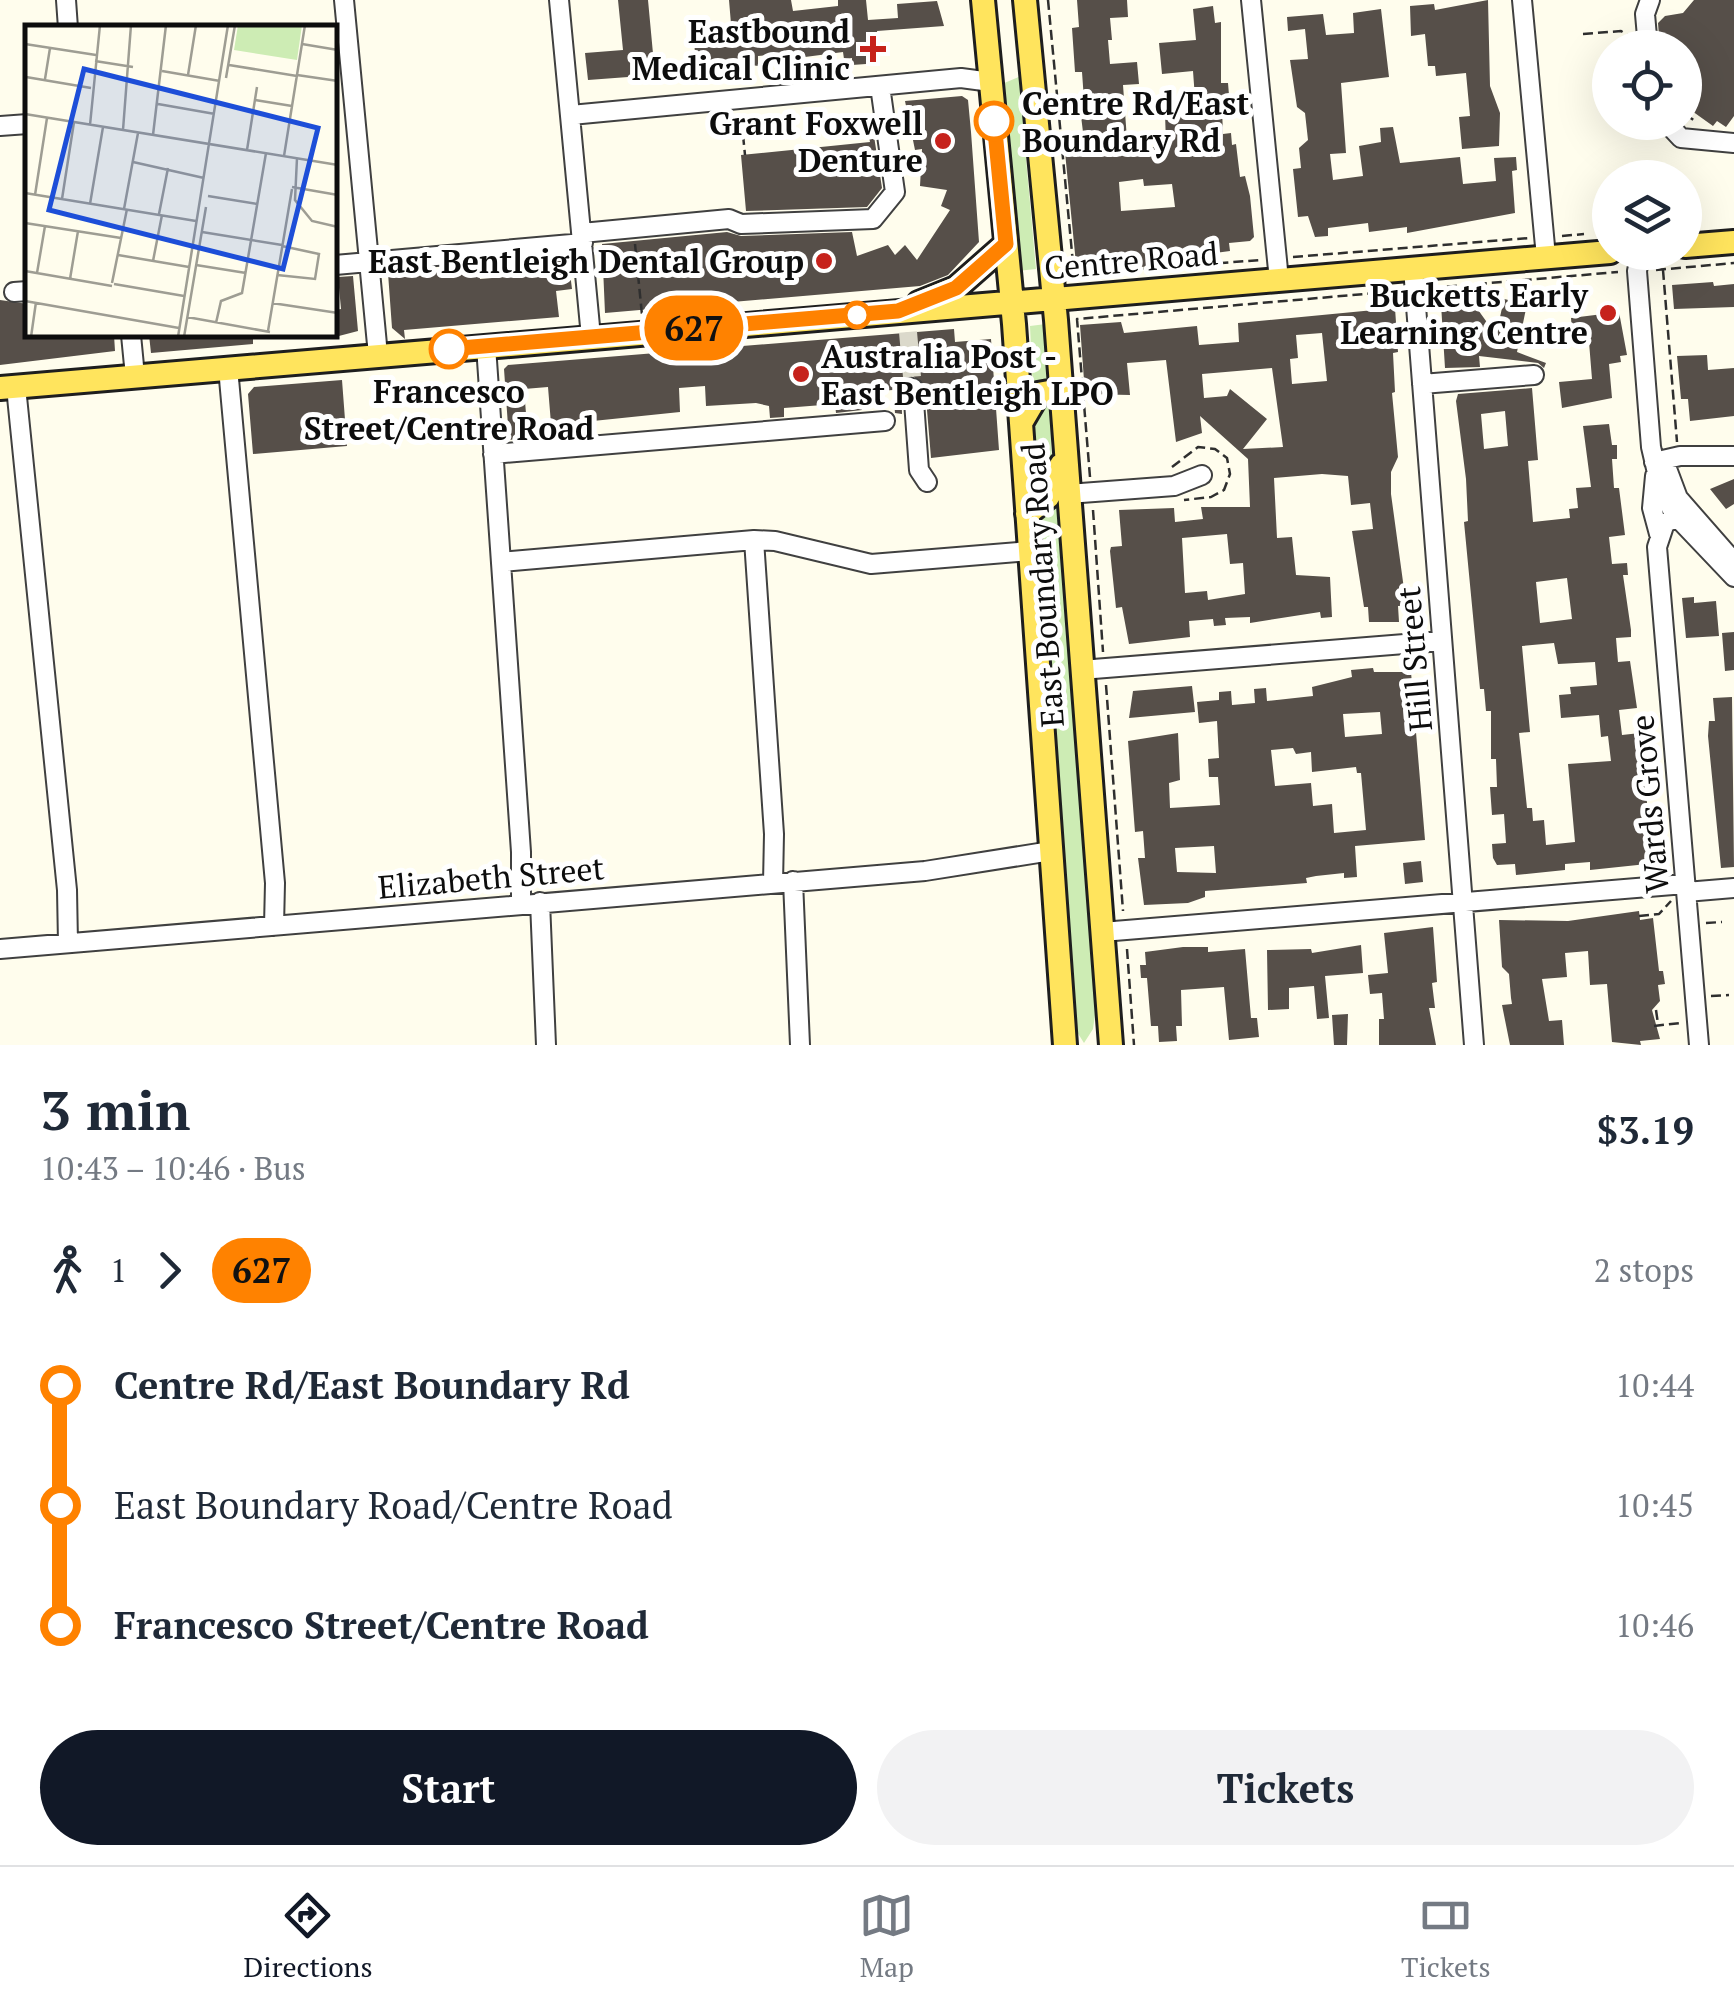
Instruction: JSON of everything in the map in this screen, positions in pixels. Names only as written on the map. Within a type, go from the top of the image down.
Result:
[{"type":"main road","name":"East Boundary Road","points":[[983,0],[1021,422],[1065,1045]]},
{"type":"main road","name":"East Boundary Road","points":[[1025,0],[1054,299],[1111,1045]]},
{"type":"main road","points":[[991,82],[1018,68],[1028,38]]},
{"type":"main road","points":[[1702,245],[1734,242]]},
{"type":"main road","points":[[904,318],[956,288],[1006,244]]},
{"type":"main road","name":"Centre Road","points":[[8,387],[591,337],[904,318],[1278,269],[1413,268],[1545,247],[1592,251]]},
{"type":"main road","points":[[1021,422],[1038,394],[1060,390]]},
{"type":"main road","points":[[1027,514],[1041,507],[1054,488],[1063,437]]},
{"type":"street","points":[[66,0],[68,25]]},
{"type":"street","points":[[344,0],[378,356]]},
{"type":"street","points":[[559,0],[591,337]]},
{"type":"street","points":[[1251,0],[1278,269]]},
{"type":"street","points":[[1522,0],[1545,247]]},
{"type":"street","points":[[1644,30],[1650,0]]},
{"type":"street","points":[[961,78],[988,51]]},
{"type":"street","points":[[571,114],[961,78],[991,82]]},
{"type":"street","points":[[338,265],[729,219],[741,224],[873,219],[895,192],[880,86]]},
{"type":"street","points":[[0,126],[25,124]]},
{"type":"street","points":[[1699,140],[1734,144]]},
{"type":"street","name":"Hill Street","points":[[1413,268],[1474,1045]]},
{"type":"street","points":[[1638,270],[1664,463],[1682,517],[1734,576]]},
{"type":"street","points":[[130,338],[135,376]]},
{"type":"street","points":[[486,346],[521,852],[540,950],[546,1045]]},
{"type":"street","points":[[228,368],[280,925]]},
{"type":"street","points":[[1422,384],[1534,375]]},
{"type":"street","points":[[8,387],[74,943]]},
{"type":"street","points":[[912,388],[919,470],[927,482]]},
{"type":"street","points":[[493,454],[885,422]]},
{"type":"street","points":[[1664,463],[1734,456]]},
{"type":"street","name":"Wards Grove","points":[[1664,463],[1652,508],[1660,558],[1681,892],[1699,1045]]},
{"type":"street","points":[[1068,494],[1174,486],[1202,475]]},
{"type":"street","points":[[1658,534],[1682,517]]},
{"type":"street","points":[[1660,558],[1682,517]]},
{"type":"street","points":[[1682,517],[1734,562]]},
{"type":"street","points":[[502,562],[754,540],[775,541],[870,564],[1030,551]]},
{"type":"street","points":[[754,540],[774,834],[792,927],[800,1045]]},
{"type":"street","points":[[1082,670],[1442,641]]},
{"type":"street","name":"Elizabeth Street","points":[[0,949],[1052,858]]},
{"type":"street","points":[[1102,932],[1464,902],[1734,888]]},
{"type":"path","points":[[1048,0],[1074,274],[1278,269],[1545,247],[1592,234]]},
{"type":"path","points":[[1583,34],[1592,33]]},
{"type":"path","points":[[743,135],[744,155]]},
{"type":"path","points":[[634,228],[642,315]]},
{"type":"path","points":[[1664,270],[1664,463]]},
{"type":"path","points":[[1639,916],[1660,914],[1681,892]]},
{"type":"path","points":[[1704,923],[1722,922]]},
{"type":"path","points":[[1710,996],[1729,994]]},
{"type":"path","points":[[1656,1010],[1656,1026],[1682,1023]]},
{"type":"green space","points":[[1021,76],[1027,108],[1026,159],[1036,269],[1017,271],[1002,84]]},
{"type":"green space","points":[[1046,324],[1052,379],[1033,391],[1030,326]]},
{"type":"green space","points":[[1050,400],[1052,467],[1038,497],[1034,410]]},
{"type":"green space","points":[[1060,496],[1089,857],[1095,1015],[1093,1029],[1084,1043],[1072,1024],[1037,519]]},
{"type":"building","points":[[618,0],[648,0],[655,75],[588,80],[585,53],[623,50]]},
{"type":"building","points":[[729,0],[791,0],[793,11],[838,6],[838,0],[866,0],[868,20],[898,18],[897,4],[937,1],[944,26],[877,31],[880,63],[852,65],[852,58],[844,59],[843,52],[805,57],[804,52],[758,56],[758,66],[732,62],[696,66],[693,27],[731,24]]},
{"type":"building","points":[[1077,0],[1127,0],[1128,17],[1110,18],[1112,40],[1108,40],[1110,64],[1137,62],[1139,84],[1123,85],[1128,153],[1166,144],[1165,113],[1196,112],[1193,71],[1162,74],[1159,43],[1196,40],[1193,9],[1213,6],[1215,23],[1221,22],[1221,83],[1228,83],[1229,95],[1224,95],[1223,134],[1231,133],[1240,177],[1245,176],[1254,237],[1250,241],[1229,243],[1230,251],[1215,253],[1216,259],[1077,274],[1065,152],[1085,148],[1079,100],[1084,100],[1082,72],[1075,72],[1072,28],[1079,27]],"holes":[[[1143,179],[1144,186],[1172,184],[1175,207],[1121,211],[1119,182]]]},
{"type":"building","points":[[1488,0],[1490,86],[1500,113],[1499,146],[1462,149],[1459,117],[1470,116],[1466,73],[1436,76],[1435,66],[1428,66],[1425,34],[1411,36],[1410,6],[1434,4],[1435,10]]},
{"type":"building","points":[[1694,0],[1734,0],[1734,116],[1726,127],[1717,121],[1713,126],[1702,118],[1702,30],[1659,30],[1658,23],[1665,16],[1683,13]]},
{"type":"building","points":[[1381,9],[1389,77],[1341,83],[1346,153],[1330,154],[1333,180],[1363,176],[1359,146],[1381,142],[1380,128],[1393,127],[1400,163],[1460,157],[1463,184],[1496,181],[1494,158],[1516,157],[1517,170],[1512,171],[1515,213],[1407,233],[1407,227],[1369,232],[1368,223],[1328,228],[1328,236],[1315,237],[1308,216],[1298,217],[1293,169],[1301,168],[1299,148],[1308,140],[1305,113],[1297,107],[1290,60],[1308,59],[1305,29],[1288,31],[1287,17],[1323,14],[1326,35],[1354,33],[1353,13]]},
{"type":"building","points":[[962,96],[968,100],[979,242],[948,275],[920,286],[605,313],[602,244],[727,232],[741,236],[852,232],[857,256],[888,245],[895,255],[905,245],[917,260],[950,210],[941,206],[947,190],[920,186],[922,149],[915,150],[905,101]]},
{"type":"building","points":[[874,136],[882,188],[867,207],[746,211],[741,155],[870,142],[869,137]]},
{"type":"building","points":[[568,257],[572,289],[556,291],[559,317],[404,330],[405,339],[392,328],[388,273],[471,272],[479,274],[480,279],[516,276],[515,267],[527,266],[526,261]]},
{"type":"building","points":[[353,276],[358,331],[338,336],[341,309],[338,277]]},
{"type":"building","points":[[1713,282],[1714,286],[1734,284],[1734,307],[1674,309],[1672,285]]},
{"type":"building","points":[[1504,299],[1527,304],[1517,352],[1546,363],[1544,368],[1538,363],[1479,356],[1480,367],[1445,368],[1441,304],[1471,300],[1496,335]]},
{"type":"building","points":[[0,300],[25,304],[25,338],[114,338],[115,351],[0,365]]},
{"type":"building","points":[[1395,308],[1398,352],[1393,353],[1392,393],[1398,457],[1391,472],[1391,494],[1404,589],[1402,606],[1398,606],[1399,622],[1369,622],[1368,607],[1364,607],[1352,531],[1373,529],[1370,503],[1351,505],[1348,476],[1322,474],[1274,478],[1277,538],[1292,537],[1296,575],[1330,577],[1332,617],[1321,618],[1320,612],[1250,623],[1250,617],[1225,618],[1226,625],[1214,626],[1213,619],[1189,621],[1190,637],[1129,644],[1122,607],[1116,608],[1110,551],[1111,547],[1122,546],[1119,510],[1174,508],[1175,522],[1203,519],[1201,507],[1250,507],[1248,459],[1200,416],[1202,433],[1176,442],[1166,360],[1127,363],[1130,395],[1085,394],[1080,325],[1121,322],[1124,333],[1197,326],[1199,345],[1239,342],[1238,323]],"holes":[[[1322,333],[1327,381],[1292,384],[1290,359],[1298,358],[1296,335]],[[1272,368],[1283,447],[1243,449],[1267,419],[1230,389],[1227,396],[1204,398],[1202,374]],[[1227,534],[1230,564],[1243,563],[1245,594],[1208,600],[1207,591],[1185,593],[1182,538]]]},
{"type":"building","points":[[1619,312],[1627,355],[1620,356],[1621,362],[1609,364],[1612,398],[1562,408],[1559,382],[1592,379],[1589,342],[1573,343],[1571,318]]},
{"type":"building","points":[[954,329],[955,342],[991,339],[999,450],[931,458],[925,386],[913,376],[901,383],[902,414],[895,413],[893,390],[860,392],[862,410],[836,413],[835,404],[784,408],[784,417],[770,418],[769,406],[756,403],[706,406],[705,386],[679,388],[680,412],[564,424],[565,435],[552,436],[548,387],[524,389],[528,438],[509,440],[504,369],[508,365]]},
{"type":"building","points":[[149,338],[253,338],[253,344],[151,353]]},
{"type":"building","points":[[1707,355],[1708,370],[1734,368],[1734,416],[1690,421],[1688,399],[1681,399],[1677,356]]},
{"type":"building","points":[[342,380],[347,446],[253,454],[248,394],[254,387]]},
{"type":"building","points":[[1532,388],[1538,460],[1528,461],[1533,522],[1570,518],[1569,509],[1578,508],[1576,488],[1591,487],[1583,426],[1609,424],[1612,445],[1617,445],[1617,459],[1612,459],[1614,488],[1619,488],[1625,535],[1609,537],[1612,564],[1627,563],[1628,575],[1623,575],[1631,630],[1631,637],[1616,638],[1618,662],[1630,661],[1637,708],[1619,710],[1622,735],[1640,733],[1640,775],[1644,774],[1649,822],[1647,864],[1590,870],[1590,862],[1565,864],[1565,870],[1516,875],[1515,864],[1497,865],[1493,858],[1492,844],[1506,843],[1504,814],[1492,815],[1490,787],[1497,787],[1496,759],[1491,759],[1491,711],[1486,711],[1484,689],[1480,689],[1464,522],[1468,521],[1458,394]],"holes":[[[1505,411],[1508,446],[1484,449],[1481,414]],[[1567,578],[1572,619],[1540,623],[1536,582]],[[1554,643],[1558,664],[1595,662],[1597,685],[1570,687],[1571,694],[1559,695],[1561,718],[1599,715],[1601,737],[1608,736],[1611,761],[1568,764],[1575,842],[1546,845],[1544,820],[1533,821],[1532,808],[1527,808],[1519,733],[1530,732],[1522,646]]]},
{"type":"building","points":[[1734,479],[1734,504],[1726,509],[1710,489]]},
{"type":"building","points":[[1694,597],[1694,603],[1716,601],[1719,636],[1686,638],[1682,598]]},
{"type":"building","points":[[1734,632],[1734,670],[1725,671],[1722,633]]},
{"type":"building","points":[[1351,670],[1411,672],[1425,840],[1355,846],[1357,877],[1344,878],[1344,873],[1316,876],[1306,878],[1307,883],[1205,891],[1205,897],[1188,903],[1144,905],[1138,858],[1145,858],[1143,831],[1135,832],[1128,741],[1178,733],[1180,780],[1169,783],[1170,808],[1220,805],[1218,777],[1209,777],[1208,759],[1219,758],[1217,721],[1199,723],[1197,702],[1219,700],[1219,692],[1231,691],[1232,705],[1255,703],[1254,689],[1266,688],[1267,701],[1313,696],[1312,687],[1352,677]],"holes":[[[1380,712],[1382,734],[1345,737],[1343,714]],[[1293,748],[1296,754],[1311,752],[1312,772],[1356,767],[1357,773],[1361,773],[1366,830],[1334,833],[1332,804],[1313,806],[1311,783],[1275,786],[1271,750]],[[1214,846],[1216,873],[1177,872],[1175,848]]]},
{"type":"building","points":[[1192,686],[1195,712],[1129,718],[1133,691]]},
{"type":"building","points":[[1732,697],[1734,867],[1721,868],[1708,736],[1709,721],[1715,721],[1713,698]]},
{"type":"building","points":[[1421,861],[1423,882],[1405,884],[1403,863]]},
{"type":"building","points":[[1639,911],[1640,920],[1653,918],[1659,971],[1663,971],[1665,984],[1658,985],[1660,1001],[1652,1010],[1660,1039],[1640,1041],[1641,1045],[1612,1042],[1607,984],[1590,985],[1588,951],[1565,953],[1567,977],[1542,979],[1549,1021],[1562,1020],[1564,1045],[1510,1045],[1502,1005],[1512,1004],[1509,974],[1502,967],[1499,920],[1568,921]]},
{"type":"building","points":[[1433,927],[1437,982],[1432,983],[1435,1008],[1429,1008],[1436,1045],[1379,1045],[1379,1019],[1384,1019],[1382,993],[1370,994],[1368,975],[1388,973],[1384,933]]},
{"type":"building","points":[[1361,945],[1363,973],[1325,976],[1329,1018],[1317,1019],[1314,986],[1289,988],[1289,1009],[1268,1010],[1267,950],[1311,949],[1312,953]]},
{"type":"building","points":[[1208,947],[1208,952],[1245,949],[1251,1018],[1257,1018],[1259,1037],[1229,1040],[1224,987],[1181,990],[1182,1026],[1176,1026],[1177,1041],[1159,1042],[1158,1026],[1151,1026],[1147,978],[1141,978],[1140,965],[1146,965],[1145,952]]},
{"type":"building","points":[[1348,1014],[1347,1045],[1334,1045],[1332,1015]]},
{"type":"tunnel","points":[[908,332],[913,388]]},
{"type":"bus line","name":"627","points":[[449,349],[898,311],[956,288],[1006,244],[994,121]]},
{"type":"place","name":"Eastbound Medical Clinic","points":[[873,49]]},
{"type":"place","name":"Centre Rd/East Boundary Rd","points":[[994,121]]},
{"type":"place","name":"Grant Foxwell Denture","points":[[943,141]]},
{"type":"place","name":"East Bentleigh Dental Group","points":[[824,261]]},
{"type":"place","name":"Bucketts Early Learning Centre","points":[[1608,313]]},
{"type":"place","name":"Francesco Street/Centre Road","points":[[449,349]]},
{"type":"place","name":"Australia Post - East Bentleigh LPO","points":[[801,374]]}]
